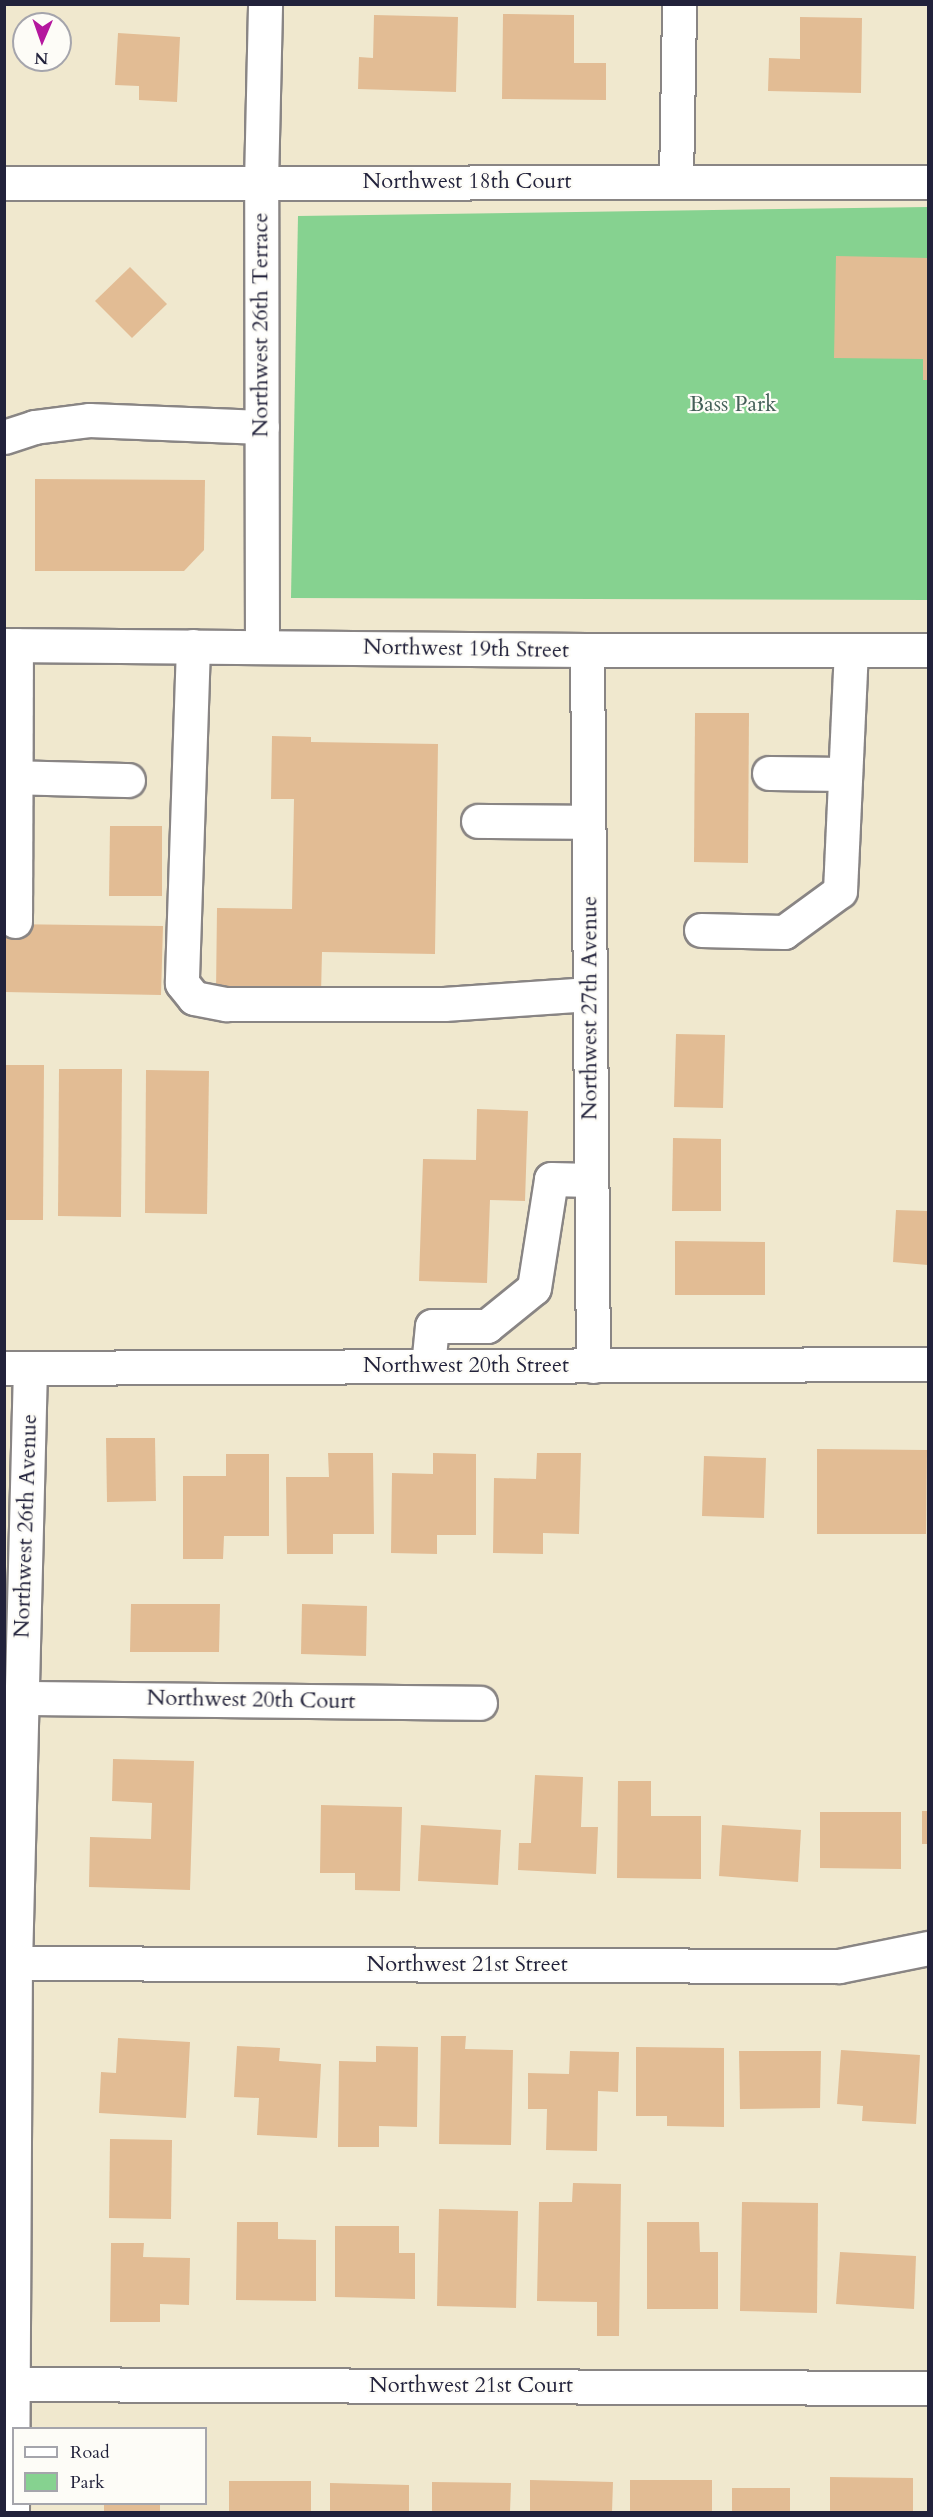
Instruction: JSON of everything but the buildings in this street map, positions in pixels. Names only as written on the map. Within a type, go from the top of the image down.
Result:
[{"type":"street","name":"Northwest 26th Terrace","points":[[262,646],[261,183],[264,4]]},
{"type":"street","points":[[676,181],[679,4]]},
{"type":"street","name":"Northwest 18th Court","points":[[4,183],[928,182]]},
{"type":"street","points":[[4,436],[34,426],[89,420],[262,427]]},
{"type":"street","points":[[10,645],[10,777],[15,921]]},
{"type":"street","name":"Northwest 19th Street","points":[[10,645],[587,651],[928,650]]},
{"type":"street","points":[[193,646],[182,983],[194,998],[226,1004],[433,1004],[590,994]]},
{"type":"street","points":[[701,930],[784,932],[840,891],[851,650]]},
{"type":"street","name":"Northwest 27th Avenue","points":[[587,651],[593,1366]]},
{"type":"street","points":[[769,773],[845,774]]},
{"type":"street","points":[[10,777],[128,780]]},
{"type":"street","points":[[478,821],[588,822]]},
{"type":"street","points":[[428,1366],[432,1326],[488,1326],[534,1288],[551,1179],[591,1180]]},
{"type":"street","name":"Northwest 20th Street","points":[[17,1368],[928,1364]]},
{"type":"street","name":"Northwest 26th Avenue","points":[[12,2512],[9,2384],[10,1964],[13,1734],[22,1698],[15,1585],[17,1368]]},
{"type":"street","name":"Northwest 20th Court","points":[[22,1698],[480,1703]]},
{"type":"street","name":"Northwest 21st Street","points":[[10,1964],[839,1966],[928,1948]]},
{"type":"street","name":"Northwest 21st Court","points":[[9,2384],[928,2388]]},
{"type":"green space","name":"Bass Park","points":[[928,207],[928,600],[291,598],[298,216]]}]
